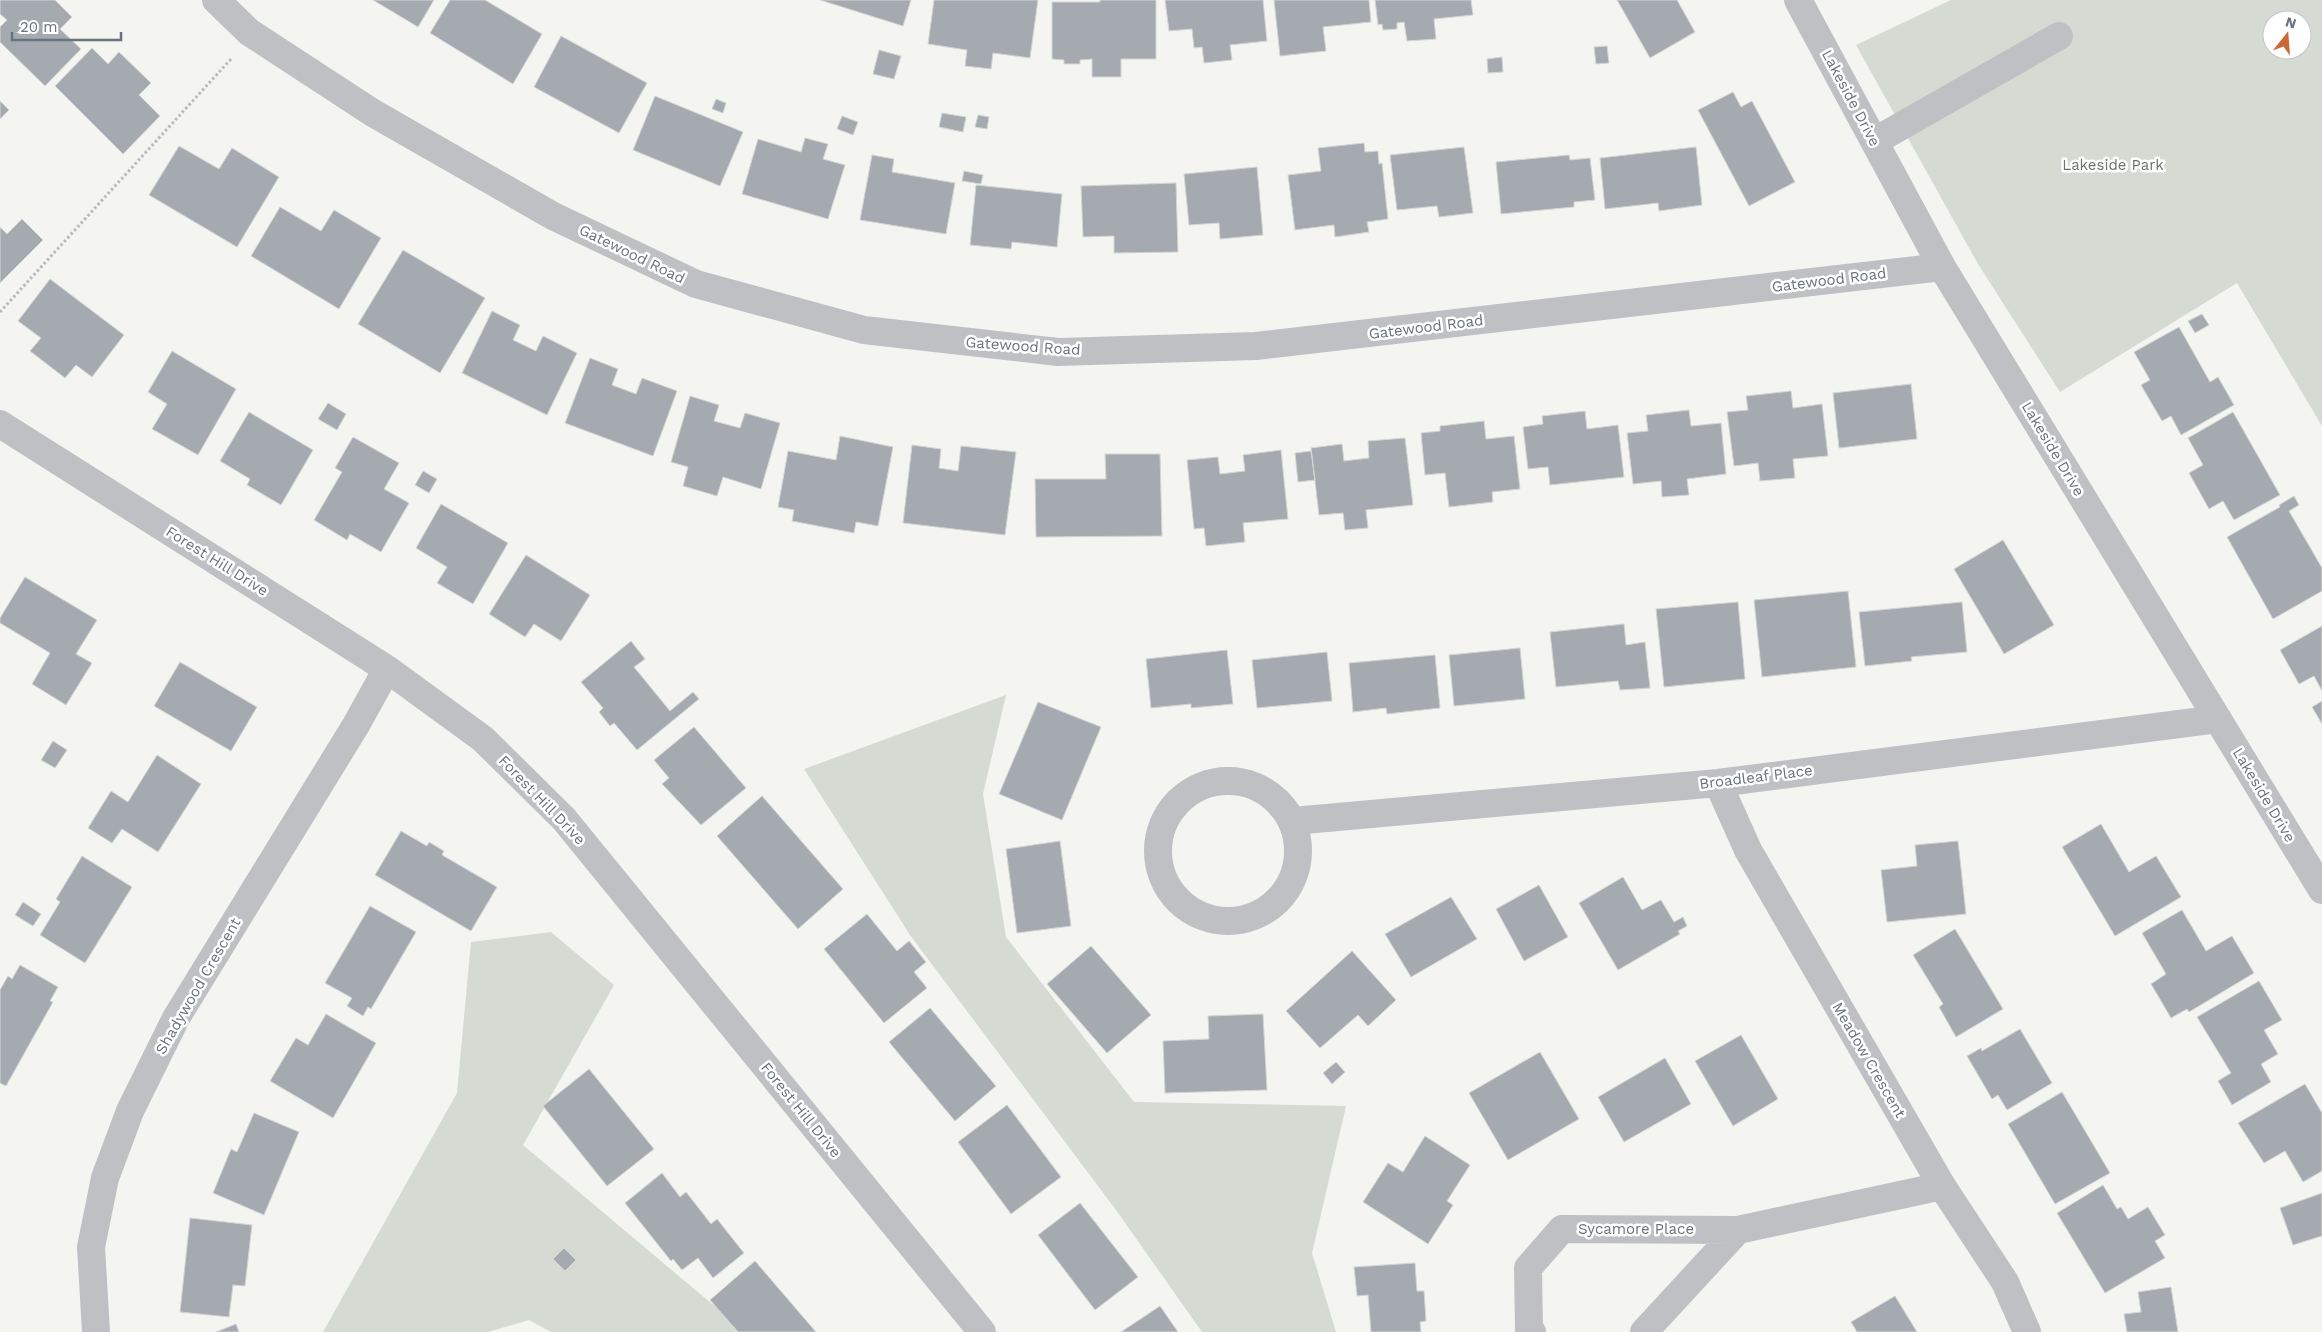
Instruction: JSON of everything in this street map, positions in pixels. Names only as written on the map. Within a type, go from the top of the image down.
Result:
[{"type":"street","name":"Gatewood Road","points":[[216,0],[249,32],[373,113],[553,216],[696,284],[864,330],[1058,352],[1256,346],[1942,267]]},
{"type":"street","name":"Lakeside Drive","points":[[1798,0],[1942,267],[2322,890]]},
{"type":"street","points":[[1875,141],[2059,36]]},
{"type":"street","name":"Forest Hill Drive","points":[[0,424],[387,669],[483,739],[564,819],[982,1332]]},
{"type":"street","name":"Shadywood Crescent","points":[[96,1332],[91,1247],[105,1178],[130,1112],[176,1018],[356,725],[387,669]]},
{"type":"street","name":"Broadleaf Place","points":[[1293,822],[1718,783],[2218,719]]},
{"type":"street","points":[[1223,780],[1248,783],[1278,801],[1293,822],[1298,842],[1298,866],[1288,889],[1271,907],[1248,918],[1236,921],[1211,919],[1189,909],[1176,897],[1162,877],[1158,848],[1163,824],[1173,806],[1192,791],[1223,780]]},
{"type":"street","name":"Meadow Crescent","points":[[1718,783],[1748,850],[1942,1186],[2004,1282],[2028,1332]]},
{"type":"street","name":"Sycamore Place","points":[[1532,1332],[1529,1329],[1528,1268],[1562,1229],[1738,1230],[1942,1186]]},
{"type":"street","points":[[1644,1332],[1738,1230]]},
{"type":"path","points":[[0,312],[236,54]]},
{"type":"green space","name":"Lakeside Park","points":[[1951,0],[2322,0],[2322,426],[2237,283],[2060,392],[1978,264],[1856,45]]},
{"type":"green space","points":[[1006,695],[983,794],[1006,937],[1134,1102],[1346,1106],[1312,1253],[1336,1332],[1202,1332],[1116,1210],[910,935],[804,769]]},
{"type":"green space","points":[[551,932],[614,985],[523,1145],[718,1309],[737,1332],[551,1332],[529,1320],[488,1332],[323,1332],[457,1093],[471,942]]},
{"type":"building","points":[[0,0],[55,0],[72,17],[60,29],[81,49],[45,86],[0,42],[0,27],[7,20],[0,14]]},
{"type":"building","points":[[373,0],[434,0],[418,27]]},
{"type":"building","points":[[450,0],[485,0],[542,34],[513,84],[430,33]]},
{"type":"building","points":[[820,0],[911,0],[903,26]]},
{"type":"building","points":[[934,0],[1038,0],[1030,58],[993,53],[991,69],[965,66],[967,50],[928,44]]},
{"type":"building","points":[[1100,0],[1156,0],[1156,59],[1121,59],[1121,77],[1092,77],[1092,59],[1080,60],[1080,64],[1064,64],[1064,60],[1052,59],[1052,2],[1100,2]]},
{"type":"building","points":[[1165,0],[1263,0],[1267,41],[1230,45],[1232,60],[1204,63],[1202,47],[1194,48],[1192,29],[1169,31]]},
{"type":"building","points":[[1274,0],[1369,0],[1371,22],[1323,27],[1326,51],[1280,56]]},
{"type":"building","points":[[1375,0],[1471,0],[1473,15],[1434,19],[1436,39],[1407,41],[1404,22],[1397,23],[1397,29],[1383,30],[1382,24],[1378,25]]},
{"type":"building","points":[[1617,0],[1677,0],[1695,32],[1650,58]]},
{"type":"building","points":[[561,36],[647,83],[619,133],[534,87]]},
{"type":"building","points":[[1607,46],[1609,63],[1596,64],[1594,47]]},
{"type":"building","points":[[92,48],[108,64],[119,52],[151,83],[139,95],[160,116],[123,154],[55,86]]},
{"type":"building","points":[[879,50],[901,56],[894,79],[873,74]]},
{"type":"building","points":[[1502,57],[1503,72],[1488,73],[1487,59]]},
{"type":"building","points":[[1733,92],[1741,107],[1752,101],[1795,182],[1749,206],[1698,110]]},
{"type":"building","points":[[655,96],[743,132],[720,186],[633,150]]},
{"type":"building","points":[[716,99],[726,103],[723,113],[712,109]]},
{"type":"building","points":[[0,101],[9,110],[0,119]]},
{"type":"building","points":[[942,113],[966,117],[963,132],[939,127]]},
{"type":"building","points":[[978,115],[989,117],[987,129],[975,127]]},
{"type":"building","points":[[842,116],[858,122],[853,135],[837,129]]},
{"type":"building","points":[[805,138],[828,144],[823,159],[845,165],[828,219],[742,194],[758,139],[801,152]]},
{"type":"building","points":[[1364,143],[1365,152],[1378,151],[1379,164],[1382,163],[1388,219],[1367,222],[1369,232],[1335,237],[1334,225],[1295,230],[1288,175],[1321,171],[1318,148]]},
{"type":"building","points":[[179,146],[219,169],[232,148],[279,177],[237,247],[149,195]]},
{"type":"building","points":[[1464,147],[1473,213],[1439,217],[1437,206],[1397,210],[1390,155]]},
{"type":"building","points":[[1696,147],[1702,205],[1659,211],[1658,203],[1605,209],[1600,158]]},
{"type":"building","points":[[872,155],[894,159],[892,172],[955,183],[946,234],[860,220]]},
{"type":"building","points":[[1569,155],[1570,160],[1590,158],[1595,200],[1574,202],[1574,207],[1501,214],[1496,162]]},
{"type":"building","points":[[1257,167],[1263,235],[1220,239],[1219,223],[1189,225],[1184,174]]},
{"type":"building","points":[[964,171],[983,175],[981,184],[962,181]]},
{"type":"building","points":[[1176,183],[1178,252],[1114,253],[1114,236],[1083,237],[1081,186]]},
{"type":"building","points":[[976,185],[1062,194],[1057,247],[1012,242],[1011,249],[970,245]]},
{"type":"building","points":[[280,207],[321,231],[334,210],[381,238],[339,309],[251,256]]},
{"type":"building","points":[[22,219],[43,240],[0,283],[0,227],[7,234]]},
{"type":"building","points":[[403,250],[485,298],[440,373],[358,324]]},
{"type":"building","points":[[50,279],[124,335],[92,377],[76,365],[65,378],[30,351],[41,338],[18,321]]},
{"type":"building","points":[[492,311],[520,325],[513,340],[536,351],[543,336],[577,353],[547,415],[462,373]]},
{"type":"building","points":[[2202,314],[2209,325],[2195,333],[2188,321]]},
{"type":"building","points":[[2179,327],[2210,382],[2218,377],[2234,405],[2181,435],[2171,416],[2162,421],[2141,385],[2150,380],[2134,352]]},
{"type":"building","points":[[172,351],[236,389],[198,455],[152,429],[167,404],[148,392]]},
{"type":"building","points":[[590,358],[618,369],[612,385],[636,394],[642,378],[677,391],[653,456],[565,423]]},
{"type":"building","points":[[1911,384],[1917,439],[1839,448],[1833,393]]},
{"type":"building","points":[[1791,391],[1793,408],[1822,404],[1828,456],[1793,459],[1795,478],[1760,481],[1758,463],[1734,466],[1727,412],[1748,410],[1746,396]]},
{"type":"building","points":[[690,396],[719,405],[714,421],[740,428],[745,413],[780,423],[761,489],[723,477],[717,496],[683,486],[688,467],[671,462]]},
{"type":"building","points":[[328,403],[346,414],[337,430],[318,419]]},
{"type":"building","points":[[1689,410],[1691,426],[1721,423],[1726,474],[1687,479],[1689,495],[1662,497],[1661,481],[1633,484],[1627,433],[1648,431],[1646,415]]},
{"type":"building","points":[[1585,411],[1587,429],[1618,425],[1624,477],[1550,485],[1548,467],[1528,469],[1523,427],[1543,424],[1542,416]]},
{"type":"building","points":[[249,412],[313,450],[281,505],[247,485],[250,479],[220,461]]},
{"type":"building","points":[[2233,412],[2280,495],[2234,520],[2223,501],[2209,509],[2189,473],[2203,465],[2188,438]]},
{"type":"building","points":[[1484,421],[1486,439],[1514,436],[1520,489],[1492,492],[1493,502],[1449,507],[1445,473],[1425,475],[1421,433],[1440,431],[1440,426]]},
{"type":"building","points":[[840,436],[893,447],[878,526],[856,522],[854,533],[792,521],[794,510],[778,507],[788,451],[836,460]]},
{"type":"building","points":[[353,437],[399,463],[384,489],[409,503],[381,552],[350,534],[347,540],[314,520],[342,472],[335,468]]},
{"type":"building","points":[[1405,438],[1413,505],[1366,510],[1368,528],[1345,530],[1343,513],[1319,515],[1311,448],[1342,444],[1344,461],[1369,458],[1368,441]]},
{"type":"building","points":[[912,445],[941,449],[939,468],[958,471],[961,446],[1016,452],[1005,535],[903,523]]},
{"type":"building","points":[[1281,450],[1288,519],[1243,523],[1245,542],[1206,546],[1204,528],[1194,529],[1187,460],[1218,457],[1220,474],[1245,471],[1243,455]]},
{"type":"building","points":[[1311,451],[1315,480],[1298,482],[1295,453]]},
{"type":"building","points":[[1105,454],[1160,454],[1162,536],[1036,537],[1035,479],[1106,479]]},
{"type":"building","points":[[423,471],[437,479],[429,493],[415,485]]},
{"type":"building","points":[[2294,496],[2299,505],[2289,511],[2322,568],[2322,591],[2273,619],[2227,537],[2280,507],[2279,505]]},
{"type":"building","points":[[441,504],[508,543],[473,604],[437,583],[447,567],[416,548]]},
{"type":"building","points":[[2003,540],[2054,625],[2004,654],[1954,569]]},
{"type":"building","points":[[526,555],[590,595],[561,641],[534,624],[525,637],[489,614]]},
{"type":"building","points":[[25,577],[97,620],[76,654],[92,663],[66,705],[32,684],[50,653],[0,623],[0,618]]},
{"type":"building","points":[[1848,591],[1856,667],[1762,677],[1754,600]]},
{"type":"building","points":[[1738,602],[1745,679],[1664,687],[1656,609]]},
{"type":"building","points":[[1962,602],[1967,652],[1911,657],[1912,661],[1865,666],[1859,612]]},
{"type":"building","points":[[1624,624],[1626,645],[1645,642],[1650,688],[1620,690],[1618,681],[1556,687],[1550,632]]},
{"type":"building","points":[[2322,626],[2322,691],[2314,676],[2299,684],[2280,650]]},
{"type":"building","points":[[631,641],[645,659],[634,667],[670,711],[693,692],[699,699],[637,750],[614,723],[610,726],[599,712],[603,708],[581,682]]},
{"type":"building","points":[[1520,648],[1525,699],[1454,706],[1449,655]]},
{"type":"building","points":[[1227,650],[1233,704],[1191,708],[1191,704],[1151,708],[1146,659]]},
{"type":"building","points":[[1327,652],[1332,701],[1257,708],[1252,660]]},
{"type":"building","points":[[1435,655],[1440,708],[1387,714],[1386,708],[1353,712],[1349,663]]},
{"type":"building","points":[[180,662],[257,707],[231,751],[154,706]]},
{"type":"building","points":[[2322,701],[2322,724],[2312,707]]},
{"type":"building","points":[[1038,702],[1101,727],[1062,820],[999,794]]},
{"type":"building","points":[[694,727],[746,788],[701,825],[662,784],[669,778],[654,760]]},
{"type":"building","points":[[53,741],[67,750],[55,768],[41,760]]},
{"type":"building","points":[[157,755],[201,784],[158,852],[122,829],[112,843],[88,828],[111,791],[128,802]]},
{"type":"building","points":[[762,796],[843,889],[798,929],[717,836]]},
{"type":"building","points":[[2101,824],[2129,872],[2156,856],[2181,897],[2115,936],[2062,847]]},
{"type":"building","points":[[401,831],[427,846],[429,842],[444,851],[442,855],[497,887],[471,931],[375,875]]},
{"type":"building","points":[[1060,841],[1071,926],[1017,933],[1006,849]]},
{"type":"building","points":[[1958,841],[1966,914],[1887,922],[1881,870],[1917,866],[1915,845]]},
{"type":"building","points":[[82,856],[132,887],[85,963],[40,935],[60,902],[56,899]]},
{"type":"building","points":[[1623,877],[1642,910],[1661,900],[1674,922],[1683,917],[1687,926],[1678,931],[1680,934],[1618,970],[1579,903]]},
{"type":"building","points":[[1539,885],[1568,937],[1524,961],[1496,909]]},
{"type":"building","points":[[1451,897],[1477,939],[1411,977],[1385,934]]},
{"type":"building","points":[[23,902],[41,914],[33,926],[15,915]]},
{"type":"building","points":[[370,906],[416,932],[371,1009],[368,1007],[363,1016],[347,1006],[352,998],[325,983]]},
{"type":"building","points":[[2182,910],[2206,951],[2232,936],[2254,973],[2189,1012],[2187,1009],[2171,1018],[2151,984],[2166,974],[2142,933]]},
{"type":"building","points":[[867,914],[897,951],[909,941],[926,962],[914,972],[927,988],[884,1023],[824,949]]},
{"type":"building","points":[[1955,929],[2003,1009],[1956,1037],[1939,1007],[1943,1004],[1913,955]]},
{"type":"building","points":[[1091,946],[1151,1015],[1107,1053],[1047,984]]},
{"type":"building","points":[[1352,951],[1396,1000],[1368,1026],[1358,1015],[1320,1048],[1286,1011]]},
{"type":"building","points":[[20,965],[58,987],[50,1001],[53,1002],[6,1086],[0,1083],[0,990],[8,976],[12,979]]},
{"type":"building","points":[[2259,981],[2282,1020],[2264,1030],[2278,1054],[2261,1064],[2271,1082],[2232,1105],[2218,1081],[2231,1073],[2197,1017]]},
{"type":"building","points":[[930,1008],[996,1086],[955,1121],[889,1042]]},
{"type":"building","points":[[326,1014],[376,1043],[333,1118],[270,1081],[296,1038],[308,1045]]},
{"type":"building","points":[[1263,1014],[1267,1090],[1165,1093],[1163,1041],[1209,1039],[1208,1016]]},
{"type":"building","points":[[2020,1029],[2052,1083],[2007,1110],[1998,1095],[1992,1099],[1967,1056],[1981,1048],[1982,1051]]},
{"type":"building","points":[[1741,1035],[1778,1099],[1733,1126],[1695,1061]]},
{"type":"building","points":[[1540,1052],[1579,1119],[1508,1160],[1469,1093]]},
{"type":"building","points":[[1665,1058],[1691,1104],[1624,1142],[1598,1097]]},
{"type":"building","points":[[1336,1062],[1345,1072],[1332,1084],[1323,1073]]},
{"type":"building","points":[[589,1069],[654,1149],[607,1186],[543,1106]]},
{"type":"building","points":[[2305,1084],[2322,1113],[2322,1171],[2303,1182],[2285,1151],[2264,1163],[2238,1123]]},
{"type":"building","points":[[2062,1092],[2110,1173],[2055,1204],[2008,1124]]},
{"type":"building","points":[[1007,1105],[1061,1177],[1011,1214],[958,1142]]},
{"type":"building","points":[[254,1113],[299,1132],[264,1215],[213,1193],[231,1149],[237,1152]]},
{"type":"building","points":[[1425,1136],[1470,1165],[1447,1201],[1453,1205],[1428,1244],[1363,1202],[1388,1163],[1403,1172]]},
{"type":"building","points":[[662,1173],[680,1197],[686,1192],[711,1224],[717,1219],[744,1253],[713,1278],[698,1258],[682,1270],[673,1259],[671,1261],[625,1203]]},
{"type":"building","points":[[2103,1185],[2117,1209],[2121,1207],[2128,1219],[2148,1207],[2165,1235],[2155,1241],[2165,1258],[2105,1293],[2057,1213]]},
{"type":"building","points":[[2322,1193],[2322,1236],[2293,1245],[2280,1208]]},
{"type":"building","points":[[1080,1203],[1138,1277],[1095,1310],[1038,1235]]},
{"type":"building","points":[[190,1218],[252,1225],[245,1286],[233,1285],[229,1317],[180,1312]]},
{"type":"building","points":[[564,1248],[576,1260],[565,1271],[553,1259]]},
{"type":"building","points":[[755,1261],[816,1332],[738,1332],[710,1300]]},
{"type":"building","points":[[1415,1263],[1417,1291],[1424,1291],[1426,1321],[1420,1322],[1421,1332],[1371,1332],[1368,1295],[1357,1296],[1354,1267]]},
{"type":"building","points":[[2171,1287],[2178,1332],[2127,1332],[2124,1314],[2141,1312],[2138,1292]]},
{"type":"building","points":[[1895,1296],[1917,1332],[1857,1332],[1851,1322]]},
{"type":"building","points":[[1160,1306],[1178,1332],[1121,1332]]},
{"type":"building","points":[[236,1324],[239,1332],[216,1332]]}]
